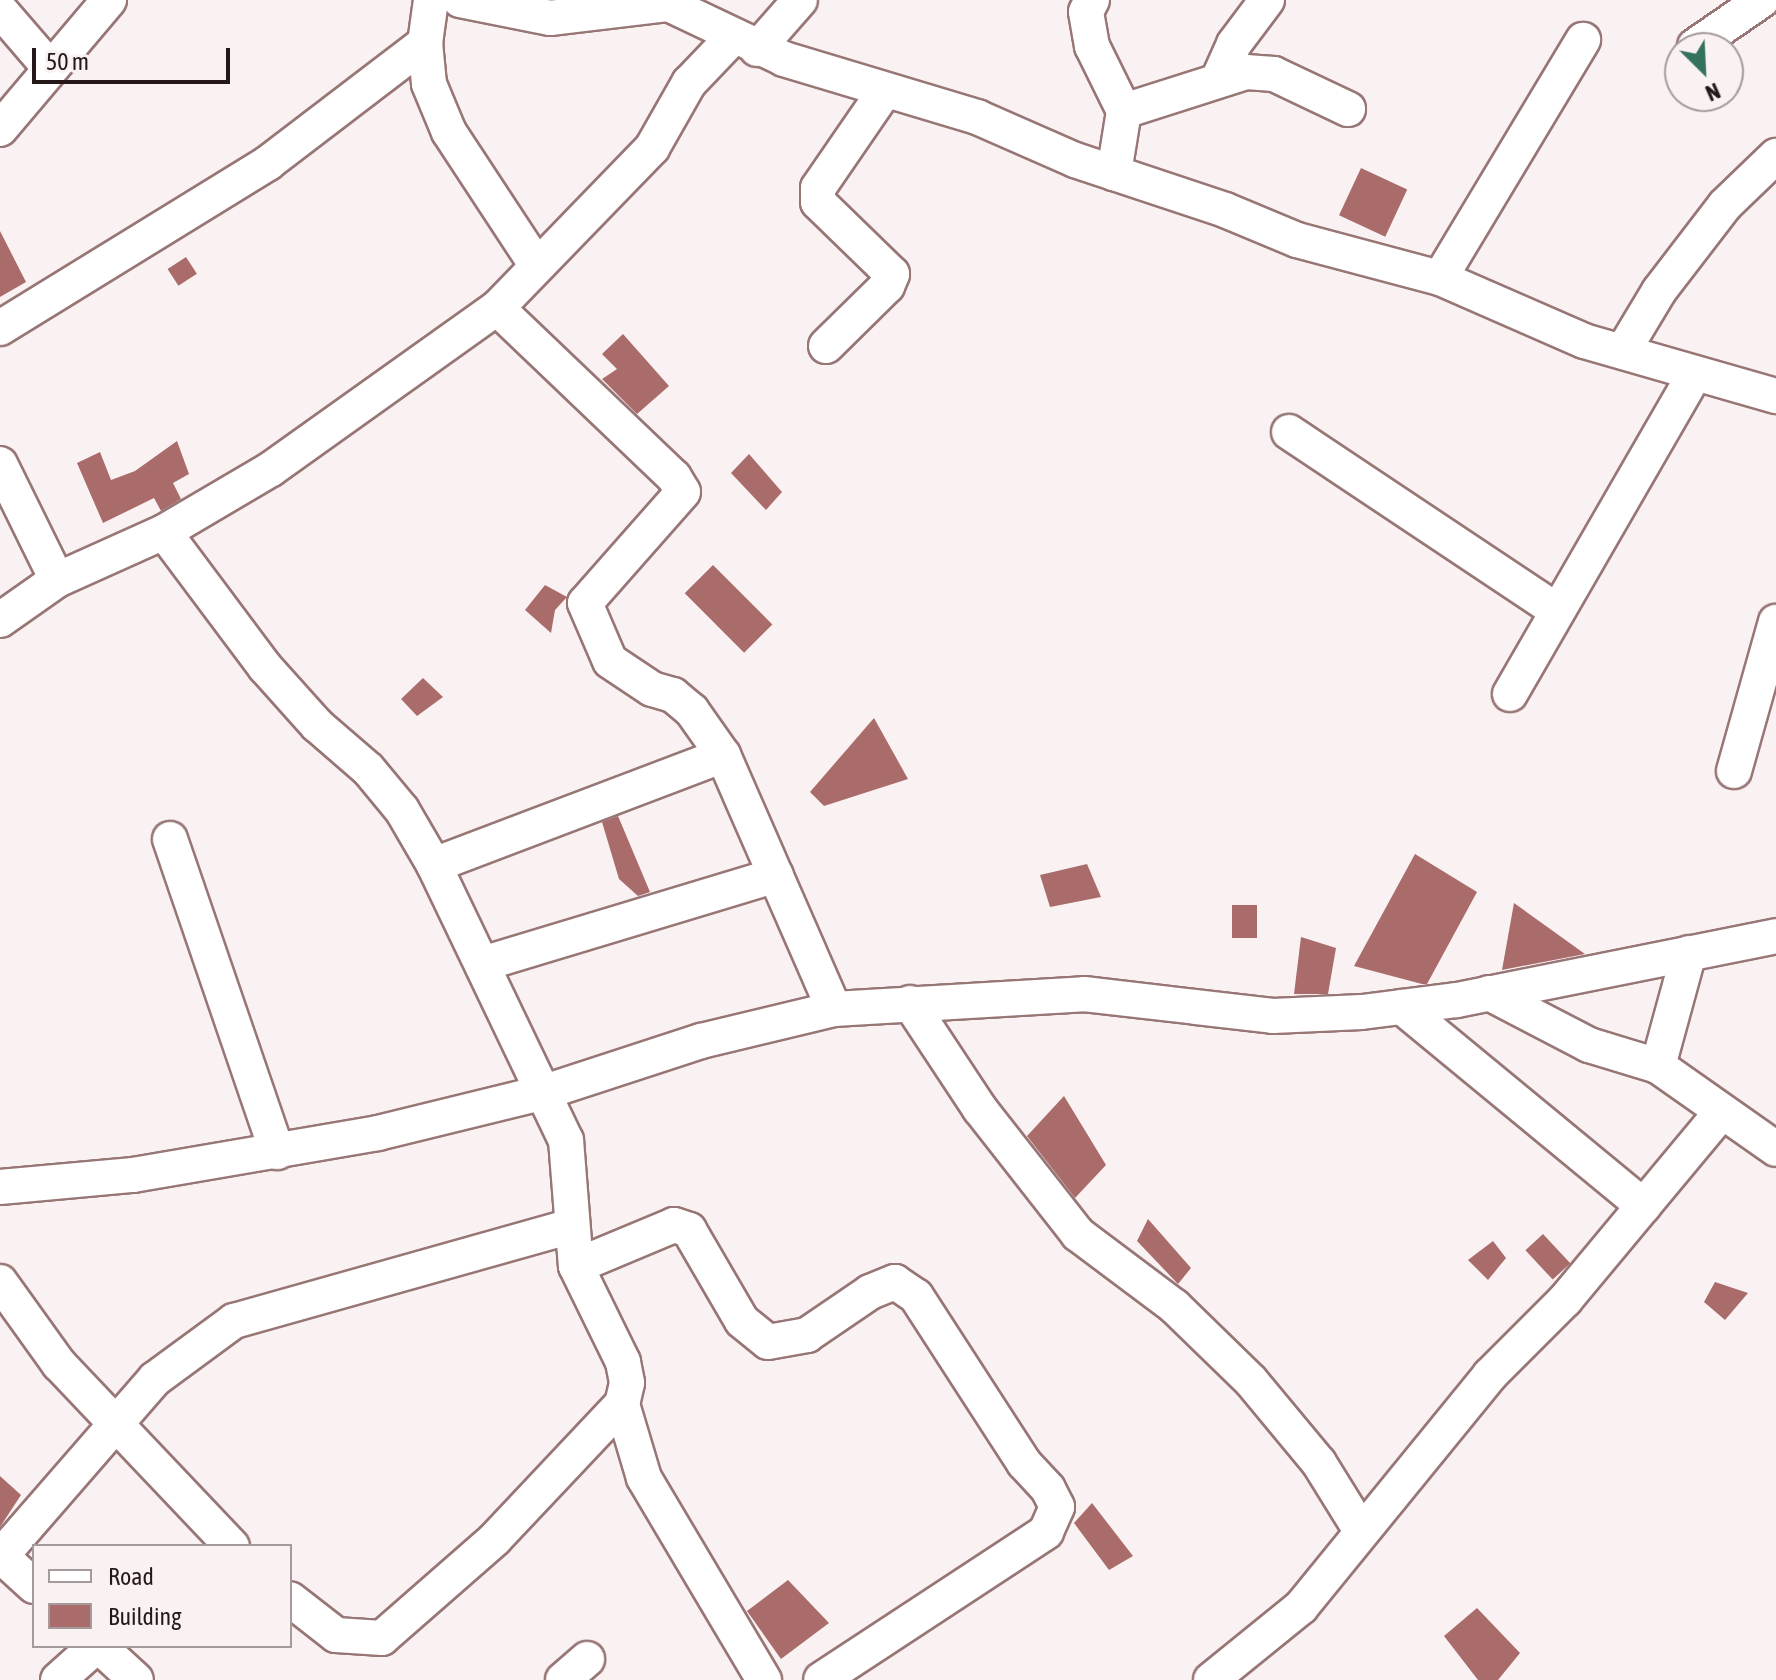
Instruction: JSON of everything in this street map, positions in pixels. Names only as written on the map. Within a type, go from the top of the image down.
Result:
[{"type":"street","points":[[0,129],[109,0]]},
{"type":"street","points":[[431,0],[425,43],[429,84],[449,132],[537,266]]},
{"type":"street","points":[[460,0],[550,18],[663,2],[745,43],[884,92],[977,117],[1114,173],[1297,240],[1440,278],[1584,341],[1776,396]]},
{"type":"street","points":[[0,620],[57,580],[164,532],[271,469],[497,308],[652,148],[689,83],[800,0]]},
{"type":"street","points":[[1092,0],[1086,12],[1092,46],[1124,111],[1114,173]]},
{"type":"street","points":[[1218,80],[1234,44],[1267,0]]},
{"type":"street","points":[[1715,32],[1762,0]]},
{"type":"street","points":[[0,10],[50,68]]},
{"type":"street","points":[[1440,278],[1583,40]]},
{"type":"street","points":[[0,328],[268,163],[425,43]]},
{"type":"street","points":[[1124,111],[1246,72],[1274,74],[1348,109]]},
{"type":"street","points":[[826,346],[887,286],[892,274],[818,202],[818,188],[884,92]]},
{"type":"street","points":[[1623,351],[1659,291],[1725,205],[1776,156]]},
{"type":"street","points":[[497,308],[674,477],[683,492],[585,603],[610,661],[652,689],[673,695],[692,711],[723,755],[834,1009]]},
{"type":"street","points":[[1510,694],[1695,374]]},
{"type":"street","points":[[1289,432],[1557,611]]},
{"type":"street","points":[[1,470],[57,580]]},
{"type":"street","points":[[164,532],[265,667],[385,789],[434,865],[516,1042],[545,1092],[566,1140],[576,1266],[623,1362],[627,1383],[622,1404],[495,1539],[382,1638],[336,1635],[292,1601]]},
{"type":"street","points":[[1734,771],[1776,622]]},
{"type":"street","points":[[434,865],[723,755]]},
{"type":"street","points":[[170,839],[277,1152]]},
{"type":"street","points":[[482,964],[776,875]]},
{"type":"street","points":[[0,1187],[133,1175],[277,1152],[545,1092],[701,1041],[834,1009],[1084,994],[1273,1016],[1402,1007],[1489,993],[1776,936]]},
{"type":"street","points":[[1658,1066],[1689,953]]},
{"type":"street","points":[[1489,993],[1589,1045],[1658,1066],[1776,1149]]},
{"type":"street","points":[[910,1003],[980,1109],[1078,1234],[1174,1306],[1251,1381],[1319,1463],[1360,1529]]},
{"type":"street","points":[[1402,1007],[1643,1206]]},
{"type":"street","points":[[1231,1675],[1301,1607],[1360,1529],[1721,1113]]},
{"type":"street","points":[[576,1266],[674,1225],[689,1230],[729,1303],[754,1335],[768,1342],[807,1335],[870,1292],[895,1282],[916,1296],[1024,1463],[1048,1489],[1057,1507],[1046,1532],[821,1680]]},
{"type":"street","points":[[32,1584],[0,1556],[155,1379],[234,1321],[571,1226]]},
{"type":"street","points":[[0,1282],[59,1364],[230,1544]]},
{"type":"street","points":[[622,1404],[644,1478],[764,1680]]},
{"type":"street","points":[[58,1680],[96,1648]]},
{"type":"street","points":[[100,1648],[136,1680]]},
{"type":"building","points":[[1361,168],[1407,190],[1385,237],[1339,215]]},
{"type":"building","points":[[0,231],[26,282],[0,297]]},
{"type":"building","points":[[186,257],[197,274],[178,286],[168,269]]},
{"type":"building","points":[[623,334],[669,386],[637,414],[602,379],[617,369],[602,354]]},
{"type":"building","points":[[177,441],[189,474],[173,483],[181,499],[161,511],[154,498],[103,523],[77,463],[100,452],[111,480],[135,471]]},
{"type":"building","points":[[749,454],[782,492],[766,510],[731,473]]},
{"type":"building","points":[[713,565],[772,624],[744,653],[685,593]]},
{"type":"building","points":[[545,585],[567,597],[555,610],[551,633],[525,610]]},
{"type":"building","points":[[423,678],[443,697],[417,716],[401,699]]},
{"type":"building","points":[[874,718],[908,779],[824,806],[810,792]]},
{"type":"building","points":[[618,816],[650,892],[638,896],[619,879],[602,822]]},
{"type":"building","points":[[1415,854],[1477,892],[1427,984],[1354,966]]},
{"type":"building","points":[[1087,864],[1101,897],[1050,907],[1040,875]]},
{"type":"building","points":[[1514,903],[1585,954],[1502,970]]},
{"type":"building","points":[[1232,905],[1257,905],[1257,938],[1232,938]]},
{"type":"building","points":[[1301,937],[1336,948],[1328,994],[1294,994]]},
{"type":"building","points":[[1064,1096],[1106,1165],[1075,1198],[1027,1136]]},
{"type":"building","points":[[1148,1219],[1191,1268],[1178,1284],[1137,1241]]},
{"type":"building","points":[[1543,1234],[1570,1263],[1553,1280],[1525,1250]]},
{"type":"building","points":[[1493,1241],[1506,1258],[1488,1280],[1468,1260]]},
{"type":"building","points":[[1715,1282],[1748,1293],[1725,1320],[1704,1302]]},
{"type":"building","points":[[0,1476],[21,1495],[0,1527]]},
{"type":"building","points":[[1092,1503],[1133,1556],[1109,1570],[1074,1523]]},
{"type":"building","points":[[788,1580],[829,1623],[781,1659],[747,1611]]},
{"type":"building","points":[[1477,1608],[1520,1653],[1498,1680],[1478,1680],[1444,1636]]}]
